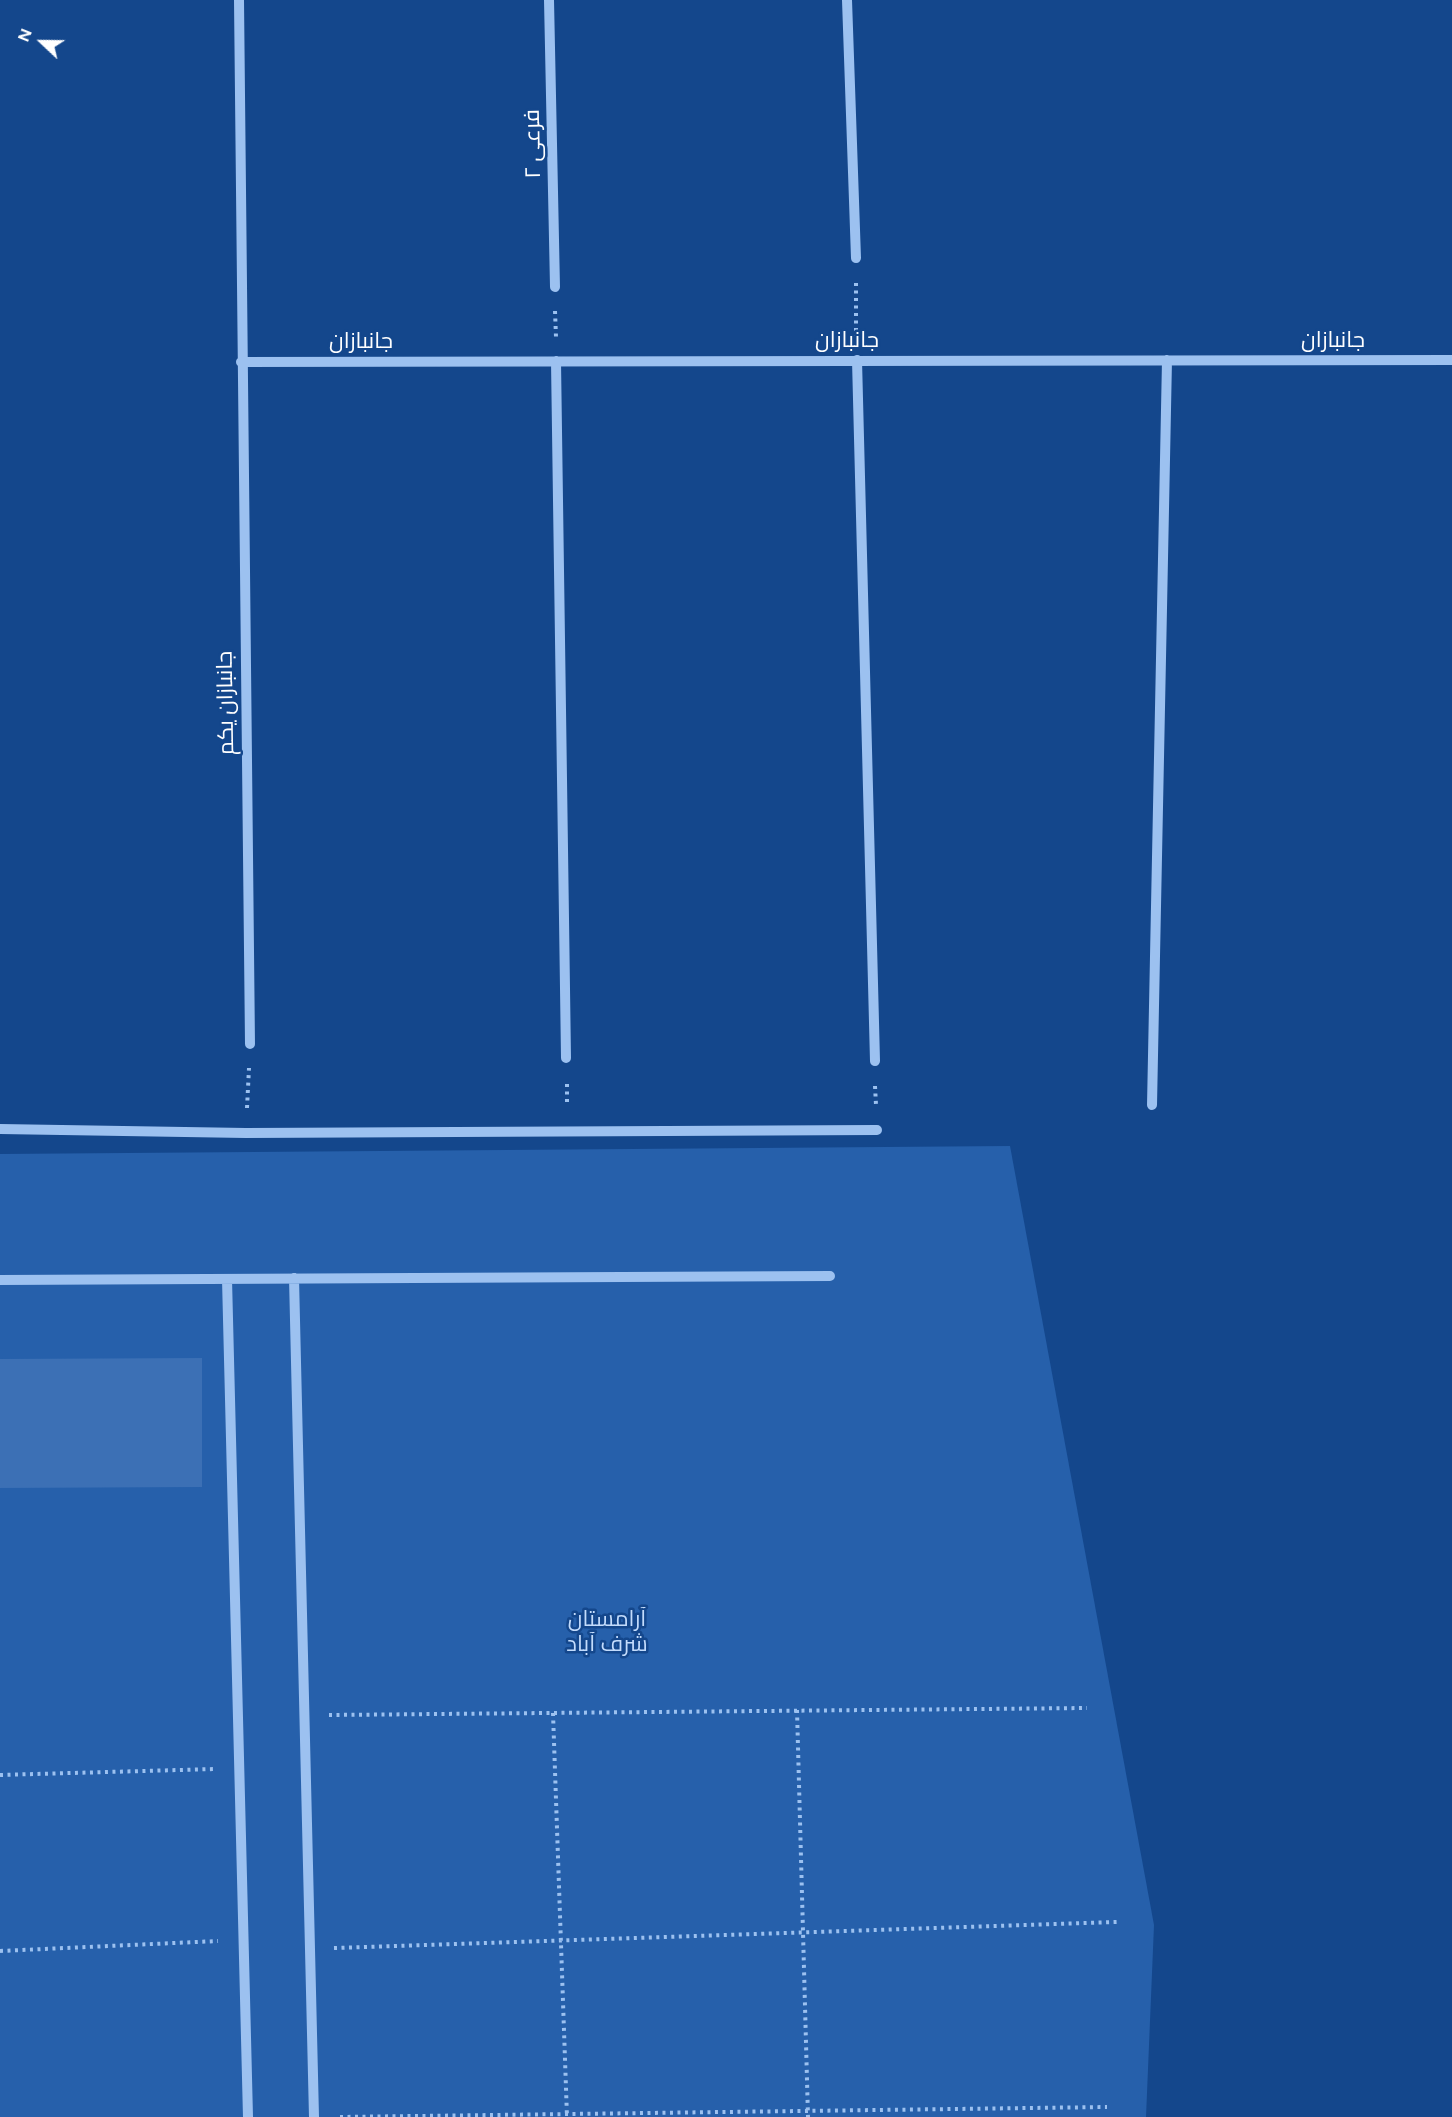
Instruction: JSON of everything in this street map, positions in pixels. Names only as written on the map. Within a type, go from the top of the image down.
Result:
[{"type":"street","name":"جانبازان یکم","points":[[239,0],[250,1044]]},
{"type":"street","name":"فرعی ۲","points":[[549,0],[555,287]]},
{"type":"street","points":[[847,0],[856,258]]},
{"type":"street","points":[[857,360],[875,1061]]},
{"type":"street","points":[[1152,1105],[1167,360]]},
{"type":"street","name":"جانبازان","points":[[242,362],[1452,360]]},
{"type":"street","points":[[556,361],[566,1058]]},
{"type":"street","points":[[0,1129],[246,1133],[877,1130]]},
{"type":"street","points":[[0,1280],[830,1276]]},
{"type":"street","points":[[294,1278],[314,2117]]},
{"type":"street","points":[[227,1279],[248,2117]]},
{"type":"path","points":[[856,258],[857,360]]},
{"type":"path","points":[[555,287],[556,361]]},
{"type":"path","points":[[246,1133],[250,1044]]},
{"type":"path","points":[[566,1058],[568,1131]]},
{"type":"path","points":[[875,1061],[877,1130]]},
{"type":"path","points":[[304,1715],[1087,1708]]},
{"type":"path","points":[[797,1710],[808,2117]]},
{"type":"path","points":[[553,1713],[567,2115]]},
{"type":"path","points":[[0,1775],[239,1768]]},
{"type":"path","points":[[310,1949],[1117,1922]]},
{"type":"path","points":[[0,1951],[243,1940]]},
{"type":"path","points":[[333,2117],[1107,2107]]},
{"type":"green space","name":"آرامستان شرف آباد","points":[[1010,1146],[1154,1925],[1146,2117],[0,2117],[0,1154]]},
{"type":"building","points":[[202,1358],[202,1487],[0,1488],[0,1359]]}]
